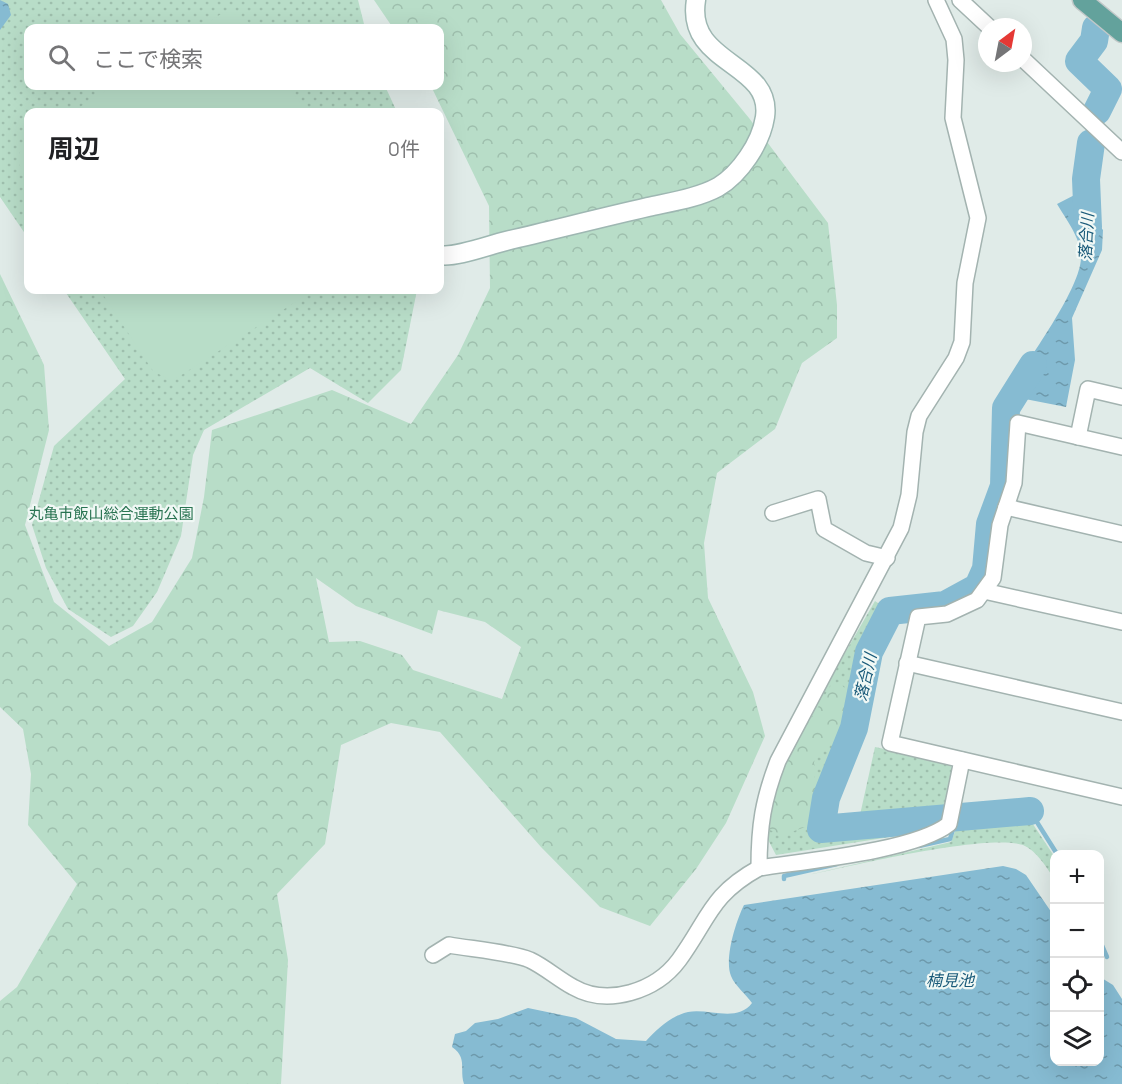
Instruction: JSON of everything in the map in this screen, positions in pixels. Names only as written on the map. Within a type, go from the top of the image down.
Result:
[{"type":"main road","points":[[1082,0],[1122,33]]},
{"type":"street","points":[[444,254],[678,200],[717,187],[740,169],[754,145],[765,116],[762,93],[750,76],[706,44],[696,24],[696,0]]},
{"type":"street","points":[[759,868],[761,813],[778,761],[887,558],[904,517],[919,416],[956,358],[962,342],[965,283],[978,218],[953,118],[956,60],[954,39],[936,0]]},
{"type":"street","points":[[960,0],[979,18]]},
{"type":"street","points":[[1032,67],[1122,152]]},
{"type":"street","points":[[1078,437],[1088,389],[1122,397]]},
{"type":"street","points":[[1122,447],[1018,423],[1014,483],[1000,525],[993,578],[978,600],[947,614],[918,617],[890,743],[1122,796]]},
{"type":"street","points":[[773,513],[818,499],[824,529],[866,553],[887,558]]},
{"type":"street","points":[[1006,507],[1122,534]]},
{"type":"street","points":[[984,591],[1122,622]]},
{"type":"street","points":[[907,663],[1122,712]]},
{"type":"street","points":[[433,955],[449,945],[529,960],[575,989],[592,994],[628,994],[646,988],[672,970],[718,899],[738,879],[759,868],[897,844],[935,835],[949,824],[962,760]]},
{"type":"green space","points":[[0,0],[358,0],[364,24],[24,24],[24,90],[387,90],[395,108],[24,108],[24,232],[0,197]]},
{"type":"green space","points":[[374,0],[661,0],[680,34],[749,118],[828,223],[837,305],[837,338],[802,363],[775,429],[717,473],[704,543],[708,598],[753,692],[765,736],[726,823],[696,869],[650,926],[600,907],[541,847],[440,732],[391,723],[341,745],[325,844],[277,894],[288,960],[281,1084],[0,1084],[0,1001],[17,987],[77,884],[28,825],[31,774],[23,729],[0,707],[0,274],[44,365],[49,430],[25,525],[54,602],[109,646],[152,622],[192,558],[204,497],[212,430],[332,390],[411,424],[458,355],[490,288],[489,206],[444,113],[444,108],[442,108],[433,90],[444,90],[444,24],[390,24]],"holes":[[[316,578],[356,606],[432,634],[438,610],[485,622],[521,647],[502,699],[413,670],[402,655],[360,641],[329,642]]]},
{"type":"green space","points":[[229,12],[245,18],[250,24],[205,24],[221,14]]},
{"type":"green space","points":[[107,90],[292,90],[303,108],[78,108]]},
{"type":"green space","points":[[24,146],[24,174],[19,160]]},
{"type":"green space","name":"丸亀市飯山総合運動公園","points":[[67,294],[416,294],[401,370],[368,403],[310,368],[204,430],[193,455],[181,536],[157,592],[133,626],[111,637],[68,609],[46,568],[32,525],[54,446],[125,379]]},
{"type":"green space","points":[[103,294],[308,294],[172,381],[153,371]]},
{"type":"green space","points":[[875,601],[888,610],[866,650],[850,731],[823,800],[817,833],[934,824],[915,833],[776,855],[764,832],[782,762]]},
{"type":"green space","points":[[839,682],[852,696],[839,740],[823,745],[814,762],[816,810],[808,826],[783,835],[767,829],[776,790],[783,772],[831,685]]},
{"type":"green space","points":[[875,747],[950,763],[953,772],[944,814],[858,824]]},
{"type":"green space","points":[[1025,812],[1050,850],[1050,873],[1028,847],[1005,842],[980,843],[918,852],[808,875],[951,842],[959,821]]},
{"type":"water","points":[[0,0],[8,4],[11,15],[0,30]]},
{"type":"water","points":[[1094,185],[1093,218],[1103,230],[1102,250],[1072,318],[1075,360],[1066,407],[1010,396],[1014,384],[1064,304],[1079,271],[1081,251],[1079,244],[1057,204]]},
{"type":"water","name":"楠見池","points":[[1003,866],[1016,869],[1026,875],[1050,910],[1050,1066],[1104,1066],[1104,979],[1113,985],[1122,999],[1122,1084],[464,1084],[462,1060],[452,1047],[455,1034],[466,1031],[475,1023],[498,1019],[528,1008],[576,1018],[616,1039],[646,1041],[665,1024],[688,1012],[731,1014],[746,1009],[752,1003],[733,980],[729,969],[730,950],[744,905]]},
{"type":"waterway","name":"落合川","points":[[1096,28],[1094,41],[1079,61],[1108,89],[1097,111]]},
{"type":"waterway","name":"落合川","points":[[1088,227],[1086,179],[1091,143]]},
{"type":"waterway","name":"落合川","points":[[1030,811],[821,829],[826,798],[854,728],[869,652],[890,611],[945,605],[978,587],[986,569],[990,524],[1004,486],[1006,408],[1033,365]]},
{"type":"waterway","points":[[1030,811],[1054,850]]},
{"type":"waterway","name":"落合川","points":[[919,846],[950,839],[954,826]]},
{"type":"waterway","name":"落合川","points":[[784,879],[784,876],[837,864]]},
{"type":"waterway","points":[[1104,950],[1107,957]]}]
